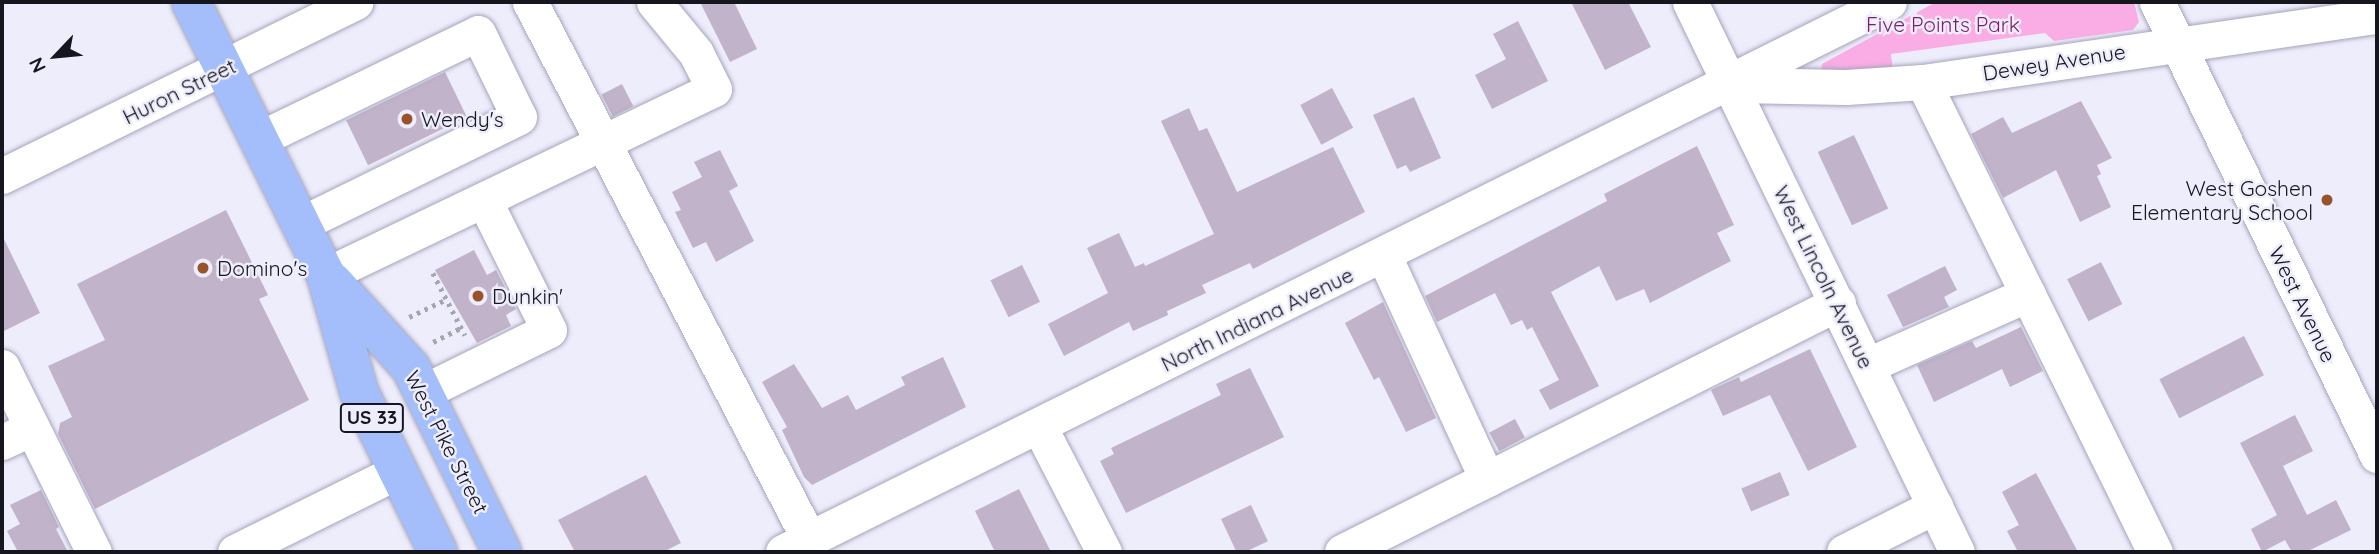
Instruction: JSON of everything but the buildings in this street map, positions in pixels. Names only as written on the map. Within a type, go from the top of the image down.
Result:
[{"type":"highway","name":"West Pike Street","points":[[191,2],[327,275],[359,392],[438,552]]},
{"type":"highway","name":"West Pike Street","points":[[327,275],[411,368],[502,552]]},
{"type":"street","name":"Huron Street","points":[[2,177],[355,2]]},
{"type":"street","points":[[530,2],[603,143],[796,546]]},
{"type":"street","points":[[327,275],[485,202],[713,89],[696,53],[654,2]]},
{"type":"street","name":"West Lincoln Avenue","points":[[1690,2],[1957,552]]},
{"type":"street","name":"North Indiana Avenue","points":[[796,546],[1730,85],[1889,2]]},
{"type":"street","name":"West Avenue","points":[[2157,2],[2377,455]]},
{"type":"street","name":"Dewey Avenue","points":[[1730,85],[1846,87],[1923,82],[2176,43],[2377,16]]},
{"type":"street","points":[[259,139],[478,33],[519,117],[301,224]]},
{"type":"street","points":[[1923,82],[2155,552]]},
{"type":"street","points":[[423,392],[549,330],[485,202]]},
{"type":"street","points":[[1384,256],[1487,479]]},
{"type":"street","points":[[1868,365],[2028,295]]},
{"type":"street","points":[[1342,552],[1838,303]]},
{"type":"street","points":[[2,367],[17,435],[94,552]]},
{"type":"street","points":[[1040,426],[1104,552]]},
{"type":"street","points":[[235,552],[398,471]]},
{"type":"street","points":[[1844,552],[1935,506]]},
{"type":"path","points":[[433,273],[467,340]]},
{"type":"path","points":[[408,318],[447,299]]},
{"type":"path","points":[[423,347],[461,328]]},
{"type":"green space","name":"Five Points Park","points":[[1936,2],[2134,2],[2139,22],[2133,30],[2054,41],[2045,33],[1891,54],[1893,72],[1821,71],[1822,64]]},
{"type":"place","name":"Wendy's","points":[[407,119]]},
{"type":"place","name":"West Goshen Elementary School","points":[[2327,200]]},
{"type":"place","name":"Domino's","points":[[203,268]]},
{"type":"place","name":"Dunkin'","points":[[478,296]]}]
